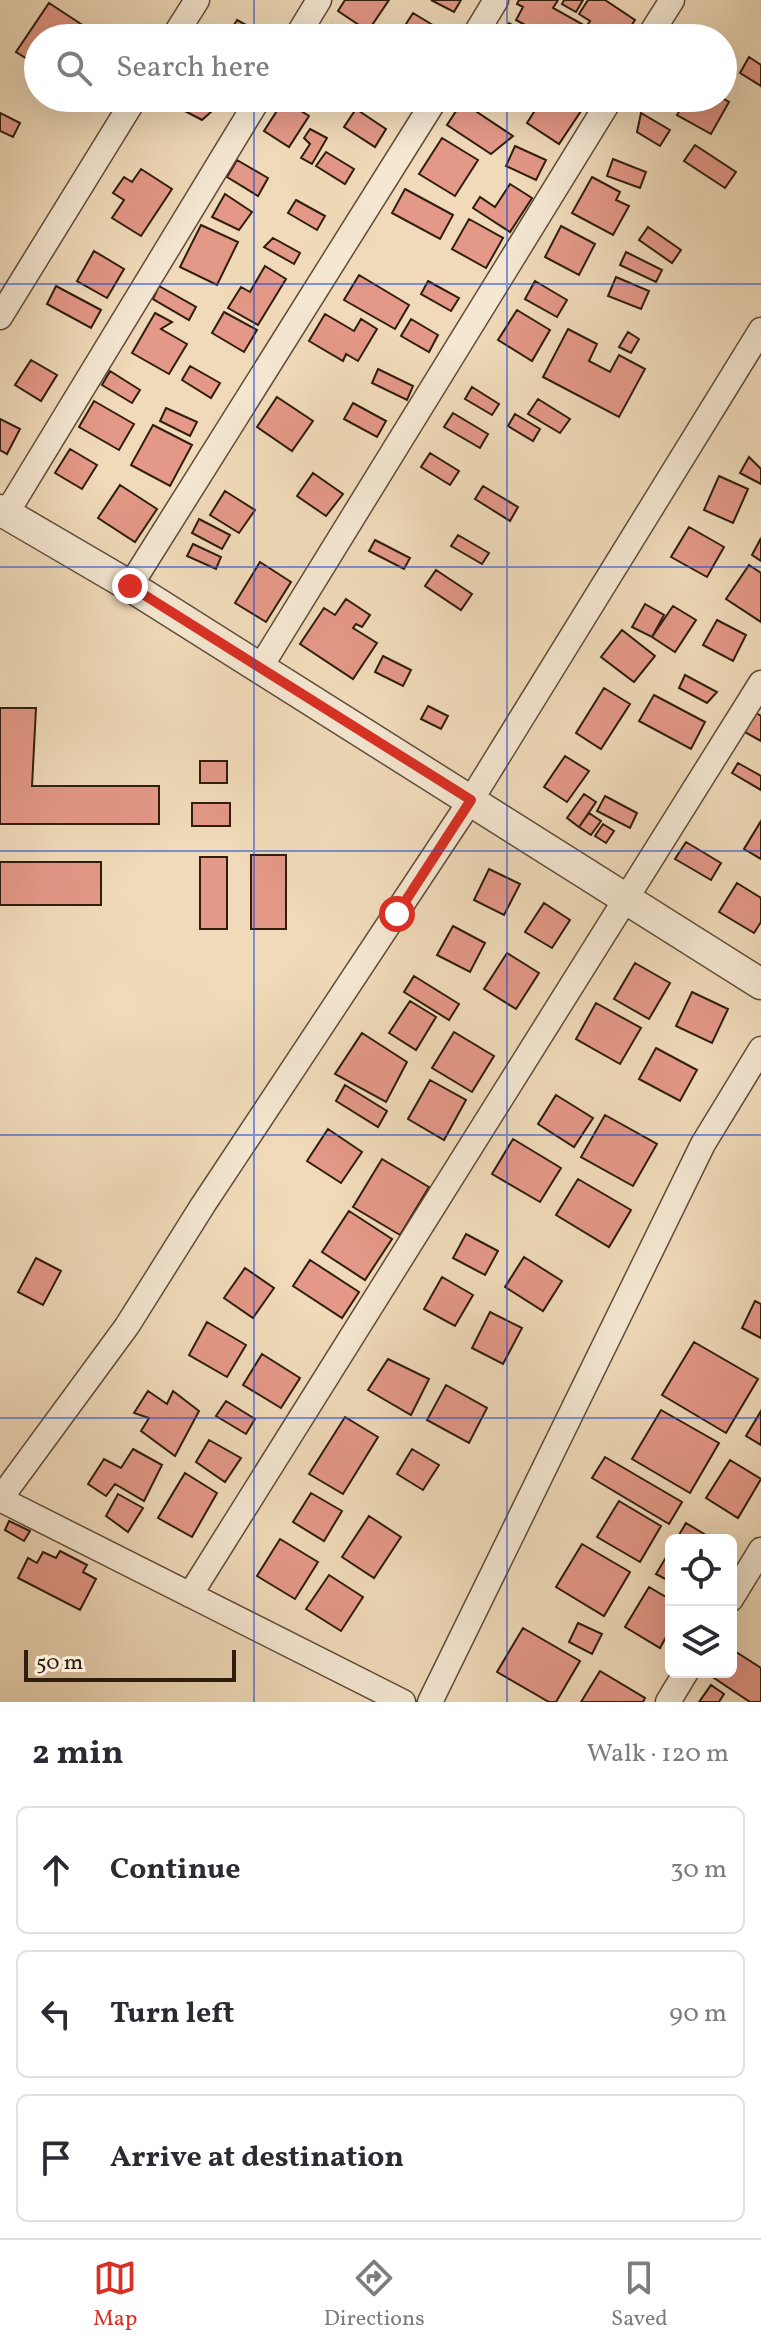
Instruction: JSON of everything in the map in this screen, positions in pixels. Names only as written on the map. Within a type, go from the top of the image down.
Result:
[{"type":"street","points":[[182,24],[197,0]]},
{"type":"street","points":[[304,24],[319,0]]},
{"type":"street","points":[[481,24],[496,0]]},
{"type":"street","points":[[657,24],[672,0]]},
{"type":"street","points":[[0,317],[126,112]]},
{"type":"street","points":[[250,112],[3,512],[130,586],[626,901],[759,978]]},
{"type":"street","points":[[130,586],[427,112]]},
{"type":"street","points":[[260,668],[602,112]]},
{"type":"street","points":[[403,1702],[0,1500],[127,1326],[220,1178],[471,800],[761,330]]},
{"type":"street","points":[[190,1595],[761,683]]},
{"type":"street","points":[[430,1702],[703,1144],[761,1049]]},
{"type":"street","points":[[737,1589],[761,1550]]},
{"type":"street","points":[[668,1702],[682,1678]]},
{"type":"building","points":[[345,0],[389,0],[373,24],[358,24],[338,11]]},
{"type":"building","points":[[431,0],[461,0],[454,12]]},
{"type":"building","points":[[519,0],[558,0],[553,8],[582,24],[523,24],[516,20],[523,7],[517,4]]},
{"type":"building","points":[[564,0],[583,0],[576,12],[562,4]]},
{"type":"building","points":[[588,0],[605,0],[635,20],[632,24],[588,24],[590,21],[579,14]]},
{"type":"building","points":[[49,3],[81,24],[35,24]]},
{"type":"building","points":[[413,13],[431,24],[406,24]]},
{"type":"building","points":[[24,40],[24,57],[16,52]]},
{"type":"building","points":[[749,57],[761,65],[761,86],[740,73]]},
{"type":"building","points":[[187,112],[211,112],[202,120]]},
{"type":"building","points":[[276,112],[303,112],[309,116],[289,147],[264,131]]},
{"type":"building","points":[[354,112],[360,112],[386,129],[375,147],[344,127]]},
{"type":"building","points":[[455,112],[477,112],[513,136],[491,154],[447,125]]},
{"type":"building","points":[[534,112],[580,112],[559,144],[527,123]]},
{"type":"building","points":[[679,112],[723,112],[711,134],[677,115]]},
{"type":"building","points":[[0,113],[20,123],[13,137],[0,131]]},
{"type":"building","points":[[641,113],[670,130],[660,146],[637,132]]},
{"type":"building","points":[[310,129],[327,138],[312,164],[301,158],[310,144],[304,138]]},
{"type":"building","points":[[442,138],[478,160],[455,196],[419,174]]},
{"type":"building","points":[[695,145],[736,172],[725,188],[684,161]]},
{"type":"building","points":[[515,146],[546,160],[536,180],[506,166]]},
{"type":"building","points":[[326,152],[354,169],[345,184],[316,166]]},
{"type":"building","points":[[613,159],[646,172],[640,188],[607,176]]},
{"type":"building","points":[[237,160],[268,178],[258,196],[227,177]]},
{"type":"building","points":[[141,169],[172,189],[141,236],[112,218],[124,200],[113,193],[124,177],[132,182]]},
{"type":"building","points":[[592,177],[620,192],[616,200],[629,206],[613,235],[572,213]]},
{"type":"building","points":[[510,184],[532,198],[510,232],[473,208],[480,197],[495,207]]},
{"type":"building","points":[[405,189],[453,215],[440,239],[392,213]]},
{"type":"building","points":[[225,194],[252,212],[239,230],[212,217]]},
{"type":"building","points":[[296,200],[325,216],[317,230],[288,213]]},
{"type":"building","points":[[469,219],[503,238],[486,268],[452,249]]},
{"type":"building","points":[[201,225],[238,242],[217,285],[180,267]]},
{"type":"building","points":[[561,226],[595,244],[579,275],[545,257]]},
{"type":"building","points":[[648,227],[681,250],[672,263],[639,240]]},
{"type":"building","points":[[273,238],[300,253],[294,264],[264,247]]},
{"type":"building","points":[[94,251],[124,269],[107,298],[77,281]]},
{"type":"building","points":[[626,252],[662,270],[656,282],[620,265]]},
{"type":"building","points":[[265,266],[286,279],[258,325],[228,308],[241,287],[250,292]]},
{"type":"building","points":[[359,275],[409,305],[395,329],[344,300]]},
{"type":"building","points":[[616,277],[649,291],[641,309],[608,296]]},
{"type":"building","points":[[428,281],[459,298],[451,311],[421,294]]},
{"type":"building","points":[[535,281],[567,300],[557,317],[525,299]]},
{"type":"building","points":[[56,286],[101,310],[91,328],[47,304]]},
{"type":"building","points":[[159,286],[196,307],[189,320],[153,299]]},
{"type":"building","points":[[517,310],[550,330],[532,361],[498,340]]},
{"type":"building","points":[[224,312],[257,330],[244,352],[212,333]]},
{"type":"building","points":[[155,313],[172,322],[161,329],[187,344],[169,374],[132,353]]},
{"type":"building","points":[[325,314],[354,331],[361,319],[377,329],[358,361],[346,354],[343,361],[309,341]]},
{"type":"building","points":[[411,319],[438,335],[429,352],[401,336]]},
{"type":"building","points":[[568,329],[597,344],[589,361],[610,372],[619,355],[645,369],[619,417],[543,377]]},
{"type":"building","points":[[628,332],[639,339],[631,353],[619,347]]},
{"type":"building","points":[[31,360],[57,375],[41,401],[15,385]]},
{"type":"building","points":[[190,366],[220,383],[211,398],[182,380]]},
{"type":"building","points":[[378,369],[413,386],[407,400],[372,383]]},
{"type":"building","points":[[110,371],[140,390],[132,403],[102,385]]},
{"type":"building","points":[[472,387],[499,404],[492,415],[465,399]]},
{"type":"building","points":[[277,397],[313,421],[292,451],[257,427]]},
{"type":"building","points":[[538,399],[570,419],[560,433],[528,414]]},
{"type":"building","points":[[94,401],[134,424],[119,450],[79,427]]},
{"type":"building","points":[[353,403],[386,421],[377,437],[344,419]]},
{"type":"building","points":[[166,408],[197,422],[190,436],[160,421]]},
{"type":"building","points":[[453,413],[488,434],[480,448],[444,427]]},
{"type":"building","points":[[515,414],[540,429],[533,441],[508,426]]},
{"type":"building","points":[[0,419],[20,429],[7,454],[0,450]]},
{"type":"building","points":[[153,425],[192,445],[170,486],[131,465]]},
{"type":"building","points":[[70,449],[97,465],[82,489],[55,473]]},
{"type":"building","points":[[430,453],[459,471],[450,485],[421,467]]},
{"type":"building","points":[[749,457],[761,469],[761,484],[740,473]]},
{"type":"building","points":[[313,473],[343,494],[326,516],[297,496]]},
{"type":"building","points":[[719,476],[748,489],[733,523],[704,510]]},
{"type":"building","points":[[120,485],[157,509],[135,542],[98,518]]},
{"type":"building","points":[[483,486],[518,507],[510,521],[475,499]]},
{"type":"building","points":[[225,491],[255,510],[239,533],[210,515]]},
{"type":"building","points":[[199,519],[230,535],[222,549],[192,533]]},
{"type":"building","points":[[689,527],[724,547],[707,577],[671,557]]},
{"type":"building","points":[[458,535],[489,553],[482,564],[451,546]]},
{"type":"building","points":[[761,538],[761,561],[752,555]]},
{"type":"building","points":[[375,540],[410,558],[404,569],[369,551]]},
{"type":"building","points":[[193,544],[221,557],[216,569],[187,556]]},
{"type":"building","points":[[260,562],[291,582],[266,622],[235,603]]},
{"type":"building","points":[[749,565],[761,573],[761,622],[726,599]]},
{"type":"building","points":[[436,570],[472,594],[461,610],[425,586]]},
{"type":"building","points":[[346,599],[370,615],[362,627],[356,624],[353,628],[377,643],[353,679],[300,644],[324,608],[335,615]]},
{"type":"building","points":[[645,604],[664,615],[652,637],[632,627]]},
{"type":"building","points":[[673,606],[696,620],[675,652],[652,637]]},
{"type":"building","points":[[717,620],[746,635],[733,661],[703,645]]},
{"type":"building","points":[[622,630],[655,656],[634,682],[601,657]]},
{"type":"building","points":[[383,656],[411,670],[403,686],[375,672]]},
{"type":"building","points":[[685,675],[717,692],[707,703],[679,688]]},
{"type":"building","points":[[604,688],[630,704],[601,749],[576,733]]},
{"type":"building","points":[[654,695],[705,722],[691,749],[639,721]]},
{"type":"building","points":[[428,706],[448,716],[441,729],[421,719]]},
{"type":"building","points":[[0,708],[36,708],[32,786],[159,786],[159,824],[0,824]]},
{"type":"building","points":[[756,713],[761,716],[761,741],[745,732]]},
{"type":"building","points":[[565,756],[589,771],[567,802],[544,787]]},
{"type":"building","points":[[200,761],[227,761],[227,783],[200,783]]},
{"type":"building","points":[[738,763],[761,776],[761,790],[732,773]]},
{"type":"building","points":[[584,794],[596,802],[579,827],[567,818]]},
{"type":"building","points":[[605,796],[637,813],[630,828],[597,811]]},
{"type":"building","points":[[192,803],[230,803],[230,826],[192,826]]},
{"type":"building","points":[[589,813],[601,821],[591,835],[579,827]]},
{"type":"building","points":[[761,821],[761,859],[744,849]]},
{"type":"building","points":[[603,824],[614,831],[606,843],[595,836]]},
{"type":"building","points":[[686,842],[721,863],[711,880],[675,859]]},
{"type":"building","points":[[251,855],[286,855],[286,929],[251,929]]},
{"type":"building","points":[[200,857],[227,857],[227,929],[200,929]]},
{"type":"building","points":[[0,862],[101,862],[101,905],[0,905]]},
{"type":"building","points":[[489,869],[520,884],[504,915],[474,900]]},
{"type":"building","points":[[737,883],[761,898],[761,922],[754,933],[719,912]]},
{"type":"building","points":[[544,903],[570,920],[552,948],[525,932]]},
{"type":"building","points":[[453,926],[485,943],[470,972],[437,955]]},
{"type":"building","points":[[507,953],[539,973],[516,1009],[484,989]]},
{"type":"building","points":[[635,963],[670,983],[649,1019],[614,999]]},
{"type":"building","points":[[414,976],[459,1004],[449,1020],[404,992]]},
{"type":"building","points":[[692,992],[728,1009],[712,1043],[676,1026]]},
{"type":"building","points":[[410,1001],[436,1017],[416,1050],[389,1033]]},
{"type":"building","points":[[596,1003],[641,1028],[620,1064],[576,1039]]},
{"type":"building","points":[[454,1032],[494,1056],[472,1092],[432,1068]]},
{"type":"building","points":[[362,1033],[407,1062],[386,1102],[335,1074]]},
{"type":"building","points":[[656,1048],[697,1070],[680,1101],[639,1079]]},
{"type":"building","points":[[430,1080],[466,1100],[444,1140],[408,1119]]},
{"type":"building","points":[[345,1085],[387,1111],[378,1127],[336,1101]]},
{"type":"building","points":[[556,1095],[593,1118],[574,1147],[538,1124]]},
{"type":"building","points":[[605,1115],[657,1144],[633,1186],[581,1157]]},
{"type":"building","points":[[328,1129],[362,1152],[341,1183],[307,1161]]},
{"type":"building","points":[[513,1139],[561,1168],[540,1202],[492,1174]]},
{"type":"building","points":[[382,1159],[429,1187],[400,1235],[353,1207]]},
{"type":"building","points":[[578,1179],[631,1210],[609,1247],[556,1215]]},
{"type":"building","points":[[349,1211],[392,1239],[365,1280],[322,1252]]},
{"type":"building","points":[[466,1234],[498,1251],[485,1275],[453,1258]]},
{"type":"building","points":[[524,1257],[562,1281],[543,1311],[505,1287]]},
{"type":"building","points":[[36,1258],[61,1271],[43,1305],[18,1292]]},
{"type":"building","points":[[310,1260],[359,1292],[342,1318],[293,1286]]},
{"type":"building","points":[[245,1268],[274,1288],[253,1318],[224,1298]]},
{"type":"building","points":[[442,1277],[473,1295],[455,1326],[424,1309]]},
{"type":"building","points":[[755,1301],[761,1304],[761,1338],[742,1328]]},
{"type":"building","points":[[490,1312],[522,1328],[503,1364],[472,1348]]},
{"type":"building","points":[[207,1322],[246,1345],[227,1377],[189,1355]]},
{"type":"building","points":[[694,1342],[758,1379],[726,1433],[662,1395]]},
{"type":"building","points":[[262,1354],[300,1378],[281,1408],[243,1385]]},
{"type":"building","points":[[388,1359],[429,1379],[411,1415],[368,1390]]},
{"type":"building","points":[[446,1385],[487,1408],[469,1443],[427,1420]]},
{"type":"building","points":[[148,1391],[167,1404],[173,1391],[199,1411],[175,1456],[141,1431],[149,1418],[134,1413]]},
{"type":"building","points":[[226,1401],[255,1419],[246,1434],[216,1416]]},
{"type":"building","points":[[661,1410],[719,1443],[690,1493],[632,1459]]},
{"type":"building","points":[[761,1411],[761,1445],[746,1436]]},
{"type":"building","points":[[345,1417],[378,1437],[343,1494],[309,1474]]},
{"type":"building","points":[[209,1440],[241,1458],[225,1482],[196,1462]]},
{"type":"building","points":[[133,1449],[162,1465],[144,1501],[115,1484],[106,1496],[88,1484],[104,1459],[121,1468]]},
{"type":"building","points":[[412,1449],[439,1465],[423,1490],[397,1474]]},
{"type":"building","points":[[605,1457],[682,1502],[669,1524],[592,1478]]},
{"type":"building","points":[[730,1460],[761,1479],[738,1518],[706,1498]]},
{"type":"building","points":[[185,1473],[217,1493],[192,1537],[158,1518]]},
{"type":"building","points":[[311,1493],[342,1511],[324,1541],[293,1522]]},
{"type":"building","points":[[118,1494],[143,1508],[128,1532],[106,1516]]},
{"type":"building","points":[[619,1501],[661,1526],[640,1562],[597,1537]]},
{"type":"building","points":[[369,1516],[401,1537],[374,1578],[342,1557]]},
{"type":"building","points":[[9,1521],[30,1531],[24,1541],[5,1530]]},
{"type":"building","points":[[686,1523],[704,1534],[680,1534]]},
{"type":"building","points":[[280,1539],[318,1562],[295,1599],[257,1576]]},
{"type":"building","points":[[582,1544],[630,1572],[604,1616],[556,1587]]},
{"type":"building","points":[[60,1551],[87,1565],[83,1572],[96,1579],[80,1610],[18,1578],[28,1558],[37,1563],[43,1552],[56,1558]]},
{"type":"building","points":[[665,1559],[665,1579],[656,1574]]},
{"type":"building","points":[[329,1575],[363,1597],[341,1631],[306,1609]]},
{"type":"building","points":[[649,1587],[665,1596],[665,1639],[660,1648],[625,1627]]},
{"type":"building","points":[[578,1623],[602,1634],[592,1654],[569,1642]]},
{"type":"building","points":[[523,1628],[580,1661],[556,1702],[549,1702],[497,1672]]},
{"type":"building","points":[[737,1653],[761,1668],[761,1702],[750,1702],[714,1678],[737,1678]]},
{"type":"building","points":[[600,1671],[645,1698],[643,1702],[581,1702]]},
{"type":"building","points":[[711,1685],[724,1694],[719,1702],[699,1702]]},
{"type":"route","points":[[130,586],[471,800],[397,914]]}]
